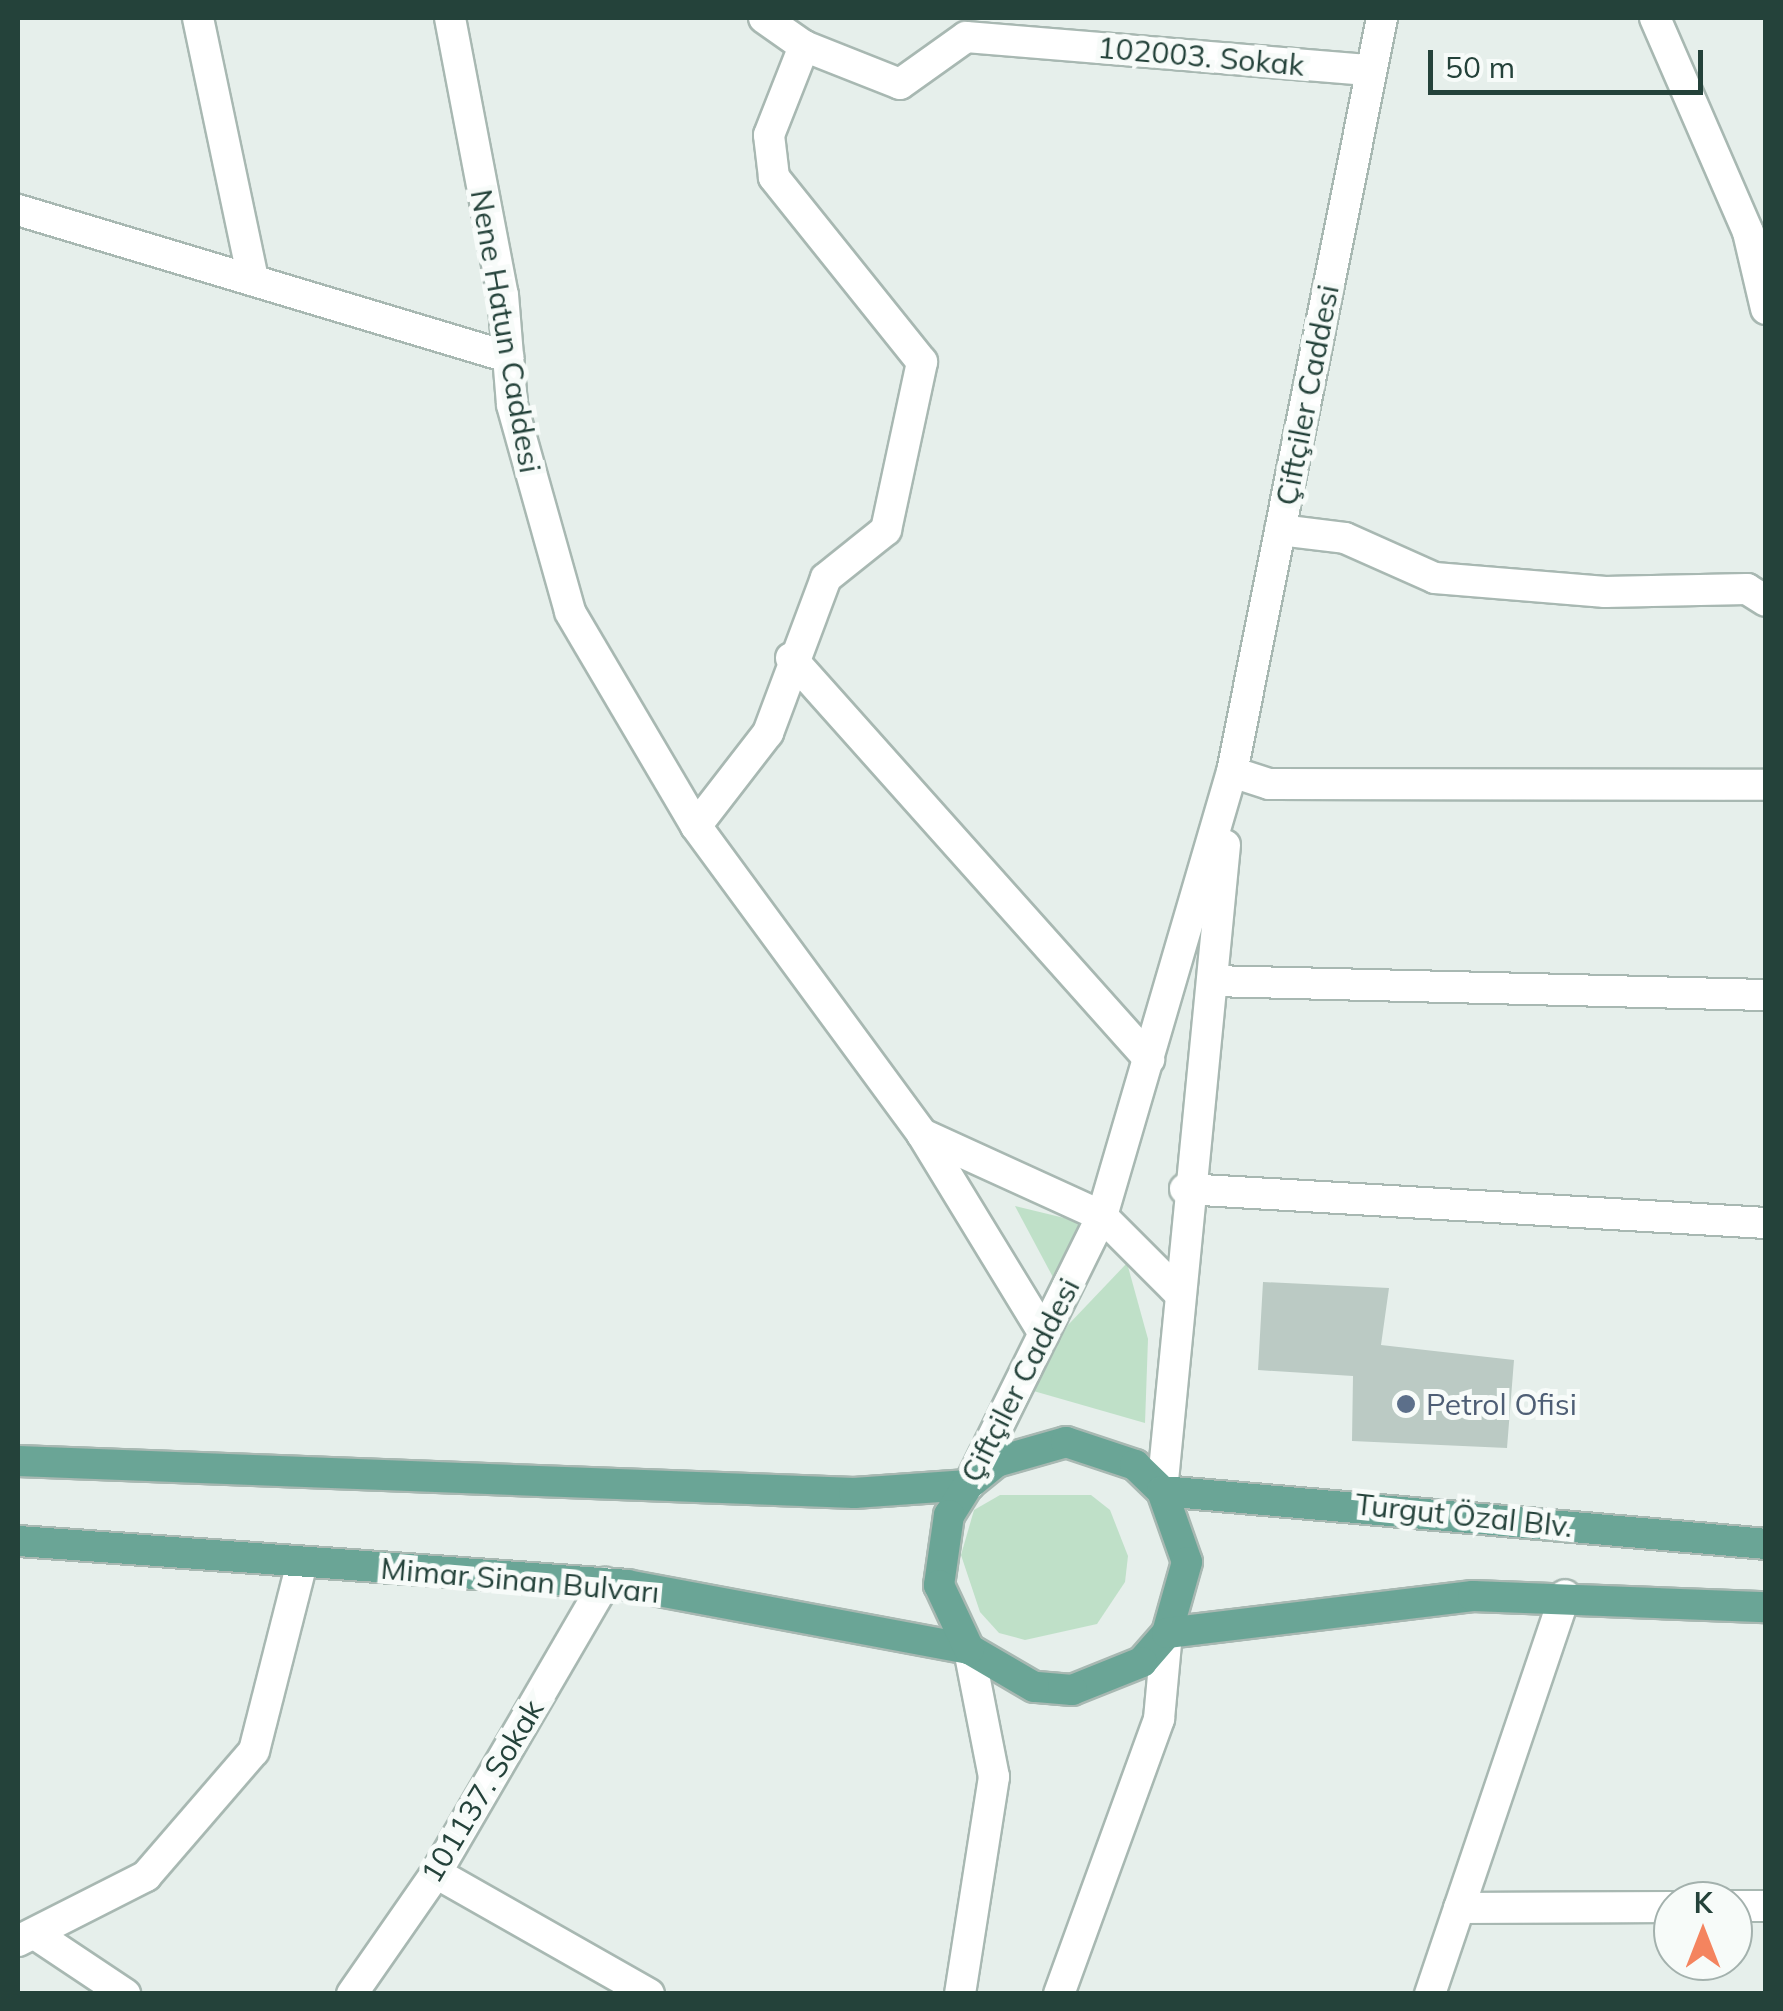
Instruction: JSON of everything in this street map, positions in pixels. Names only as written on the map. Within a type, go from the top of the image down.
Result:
[{"type":"main road","points":[[18,1461],[854,1493],[968,1486],[1030,1447],[1066,1442],[1135,1465],[1162,1491]]},
{"type":"main road","name":"Çiftçiler Caddesi","points":[[968,1486],[944,1532],[940,1585],[969,1648]]},
{"type":"main road","name":"Turgut Özal Blv.","points":[[1162,1491],[1766,1544]]},
{"type":"main road","name":"Çiftçiler Caddesi","points":[[1162,1491],[1187,1562],[1167,1633]]},
{"type":"main road","name":"Mimar Sinan Bulvarı","points":[[18,1541],[605,1584],[969,1648],[1034,1687],[1072,1690],[1142,1662],[1167,1633]]},
{"type":"main road","points":[[1167,1633],[1473,1596],[1565,1595],[1766,1606]]},
{"type":"street","points":[[198,18],[252,280]]},
{"type":"street","name":"Nene Hatun Caddesi","points":[[450,18],[508,357],[512,405],[570,612],[696,826],[922,1134],[1044,1334]]},
{"type":"street","name":"102003. Sokak","points":[[764,18],[804,46],[900,84],[968,28],[1372,70]]},
{"type":"street","name":"Çiftçiler Caddesi","points":[[968,1486],[1102,1216],[1232,772],[1382,18]]},
{"type":"street","points":[[1655,18],[1748,232],[1763,289]]},
{"type":"street","points":[[696,826],[768,732],[791,658],[826,578],[886,530],[922,362],[774,178],[769,136],[804,46]]},
{"type":"street","points":[[18,210],[508,357]]},
{"type":"street","points":[[1280,530],[1344,538],[1435,578],[1605,592],[1747,589],[1766,601]]},
{"type":"street","points":[[791,658],[1149,1059]]},
{"type":"street","points":[[1232,772],[1308,785],[1766,785]]},
{"type":"street","name":"Çiftçiler Caddesi","points":[[1162,1491],[1185,1189],[1212,982],[1232,772]]},
{"type":"street","points":[[1212,982],[1766,995]]},
{"type":"street","points":[[922,1134],[1102,1216],[1179,1293]]},
{"type":"street","points":[[1185,1189],[1766,1223]]},
{"type":"street","points":[[28,1939],[146,1876],[254,1751],[302,1562]]},
{"type":"street","name":"101137. Sokak","points":[[352,1994],[436,1872],[605,1584]]},
{"type":"street","points":[[1430,1994],[1565,1595]]},
{"type":"street","name":"Çiftçiler Caddesi","points":[[1059,1994],[1159,1719],[1167,1633]]},
{"type":"street","name":"Çiftçiler Caddesi","points":[[960,1994],[994,1777],[969,1648]]},
{"type":"street","points":[[436,1872],[649,1994]]},
{"type":"street","points":[[1459,1908],[1653,1907]]},
{"type":"street","points":[[28,1939],[125,1994]]},
{"type":"green space","points":[[1015,1206],[1085,1223],[1055,1281]]},
{"type":"green space","points":[[1127,1263],[1148,1339],[1145,1423],[1030,1390],[1068,1325]]},
{"type":"green space","points":[[1000,1495],[1091,1495],[1110,1510],[1128,1556],[1125,1582],[1097,1624],[1025,1640],[999,1633],[980,1612],[961,1555],[974,1510]]},
{"type":"building","points":[[1263,1282],[1389,1288],[1381,1345],[1514,1360],[1507,1448],[1352,1441],[1353,1376],[1258,1370]]},
{"type":"place","name":"Petrol Ofisi","points":[[1406,1404]]}]
